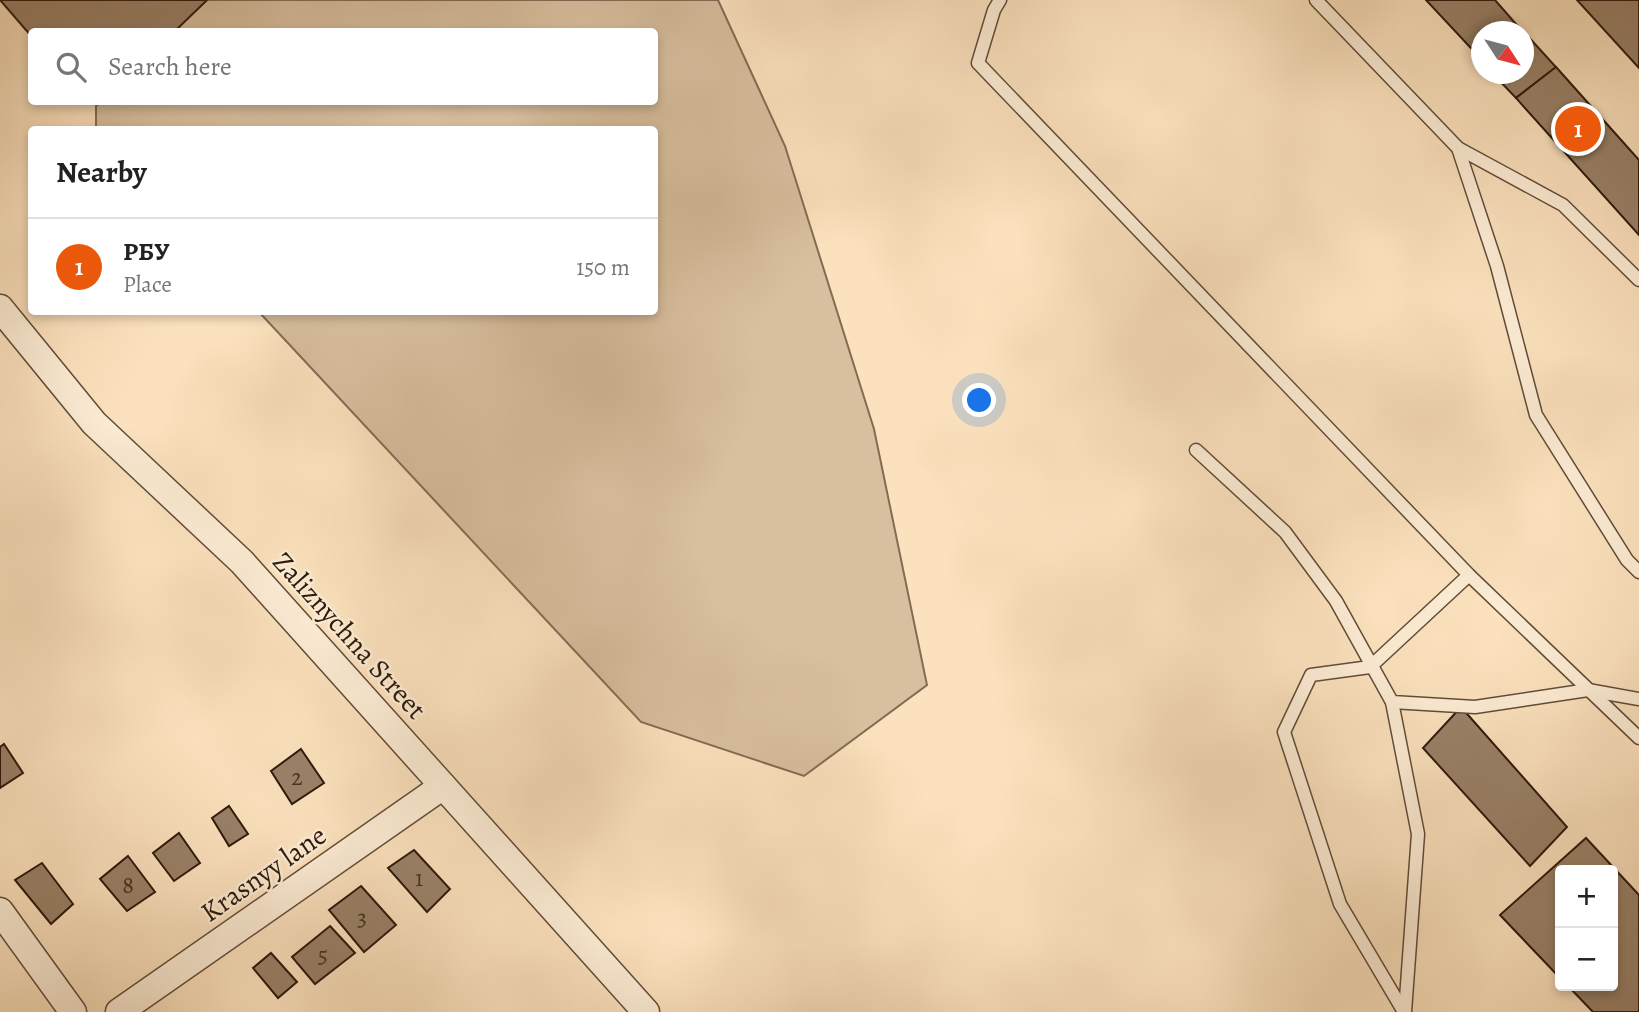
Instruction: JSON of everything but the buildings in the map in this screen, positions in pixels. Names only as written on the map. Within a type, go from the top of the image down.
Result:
[{"type":"street","name":"Zaliznychna Street","points":[[0,308],[93,423],[242,562],[646,1012]]},
{"type":"street","name":"Krasnyy lane","points":[[120,1012],[443,786]]},
{"type":"street","points":[[0,911],[73,1012]]},
{"type":"lane","points":[[1000,0],[994,10],[978,63],[1469,575],[1639,738]]},
{"type":"lane","points":[[1316,0],[1458,148],[1563,205],[1639,280]]},
{"type":"lane","points":[[1458,148],[1497,266],[1536,415],[1627,560],[1639,572]]},
{"type":"lane","points":[[1196,450],[1284,532],[1336,601],[1370,667],[1392,702],[1418,834],[1404,1012]]},
{"type":"lane","points":[[1404,1012],[1340,904],[1284,732],[1311,675],[1370,667],[1469,575]]},
{"type":"lane","points":[[1392,702],[1475,707],[1588,690],[1639,699]]},
{"type":"shaded area","points":[[207,0],[718,0],[785,146],[874,429],[927,685],[804,776],[641,722],[262,315],[658,315],[658,126],[96,126],[97,105],[658,105],[658,28],[177,28]]},
{"type":"place","name":"РБУ","points":[[1578,129]]}]
